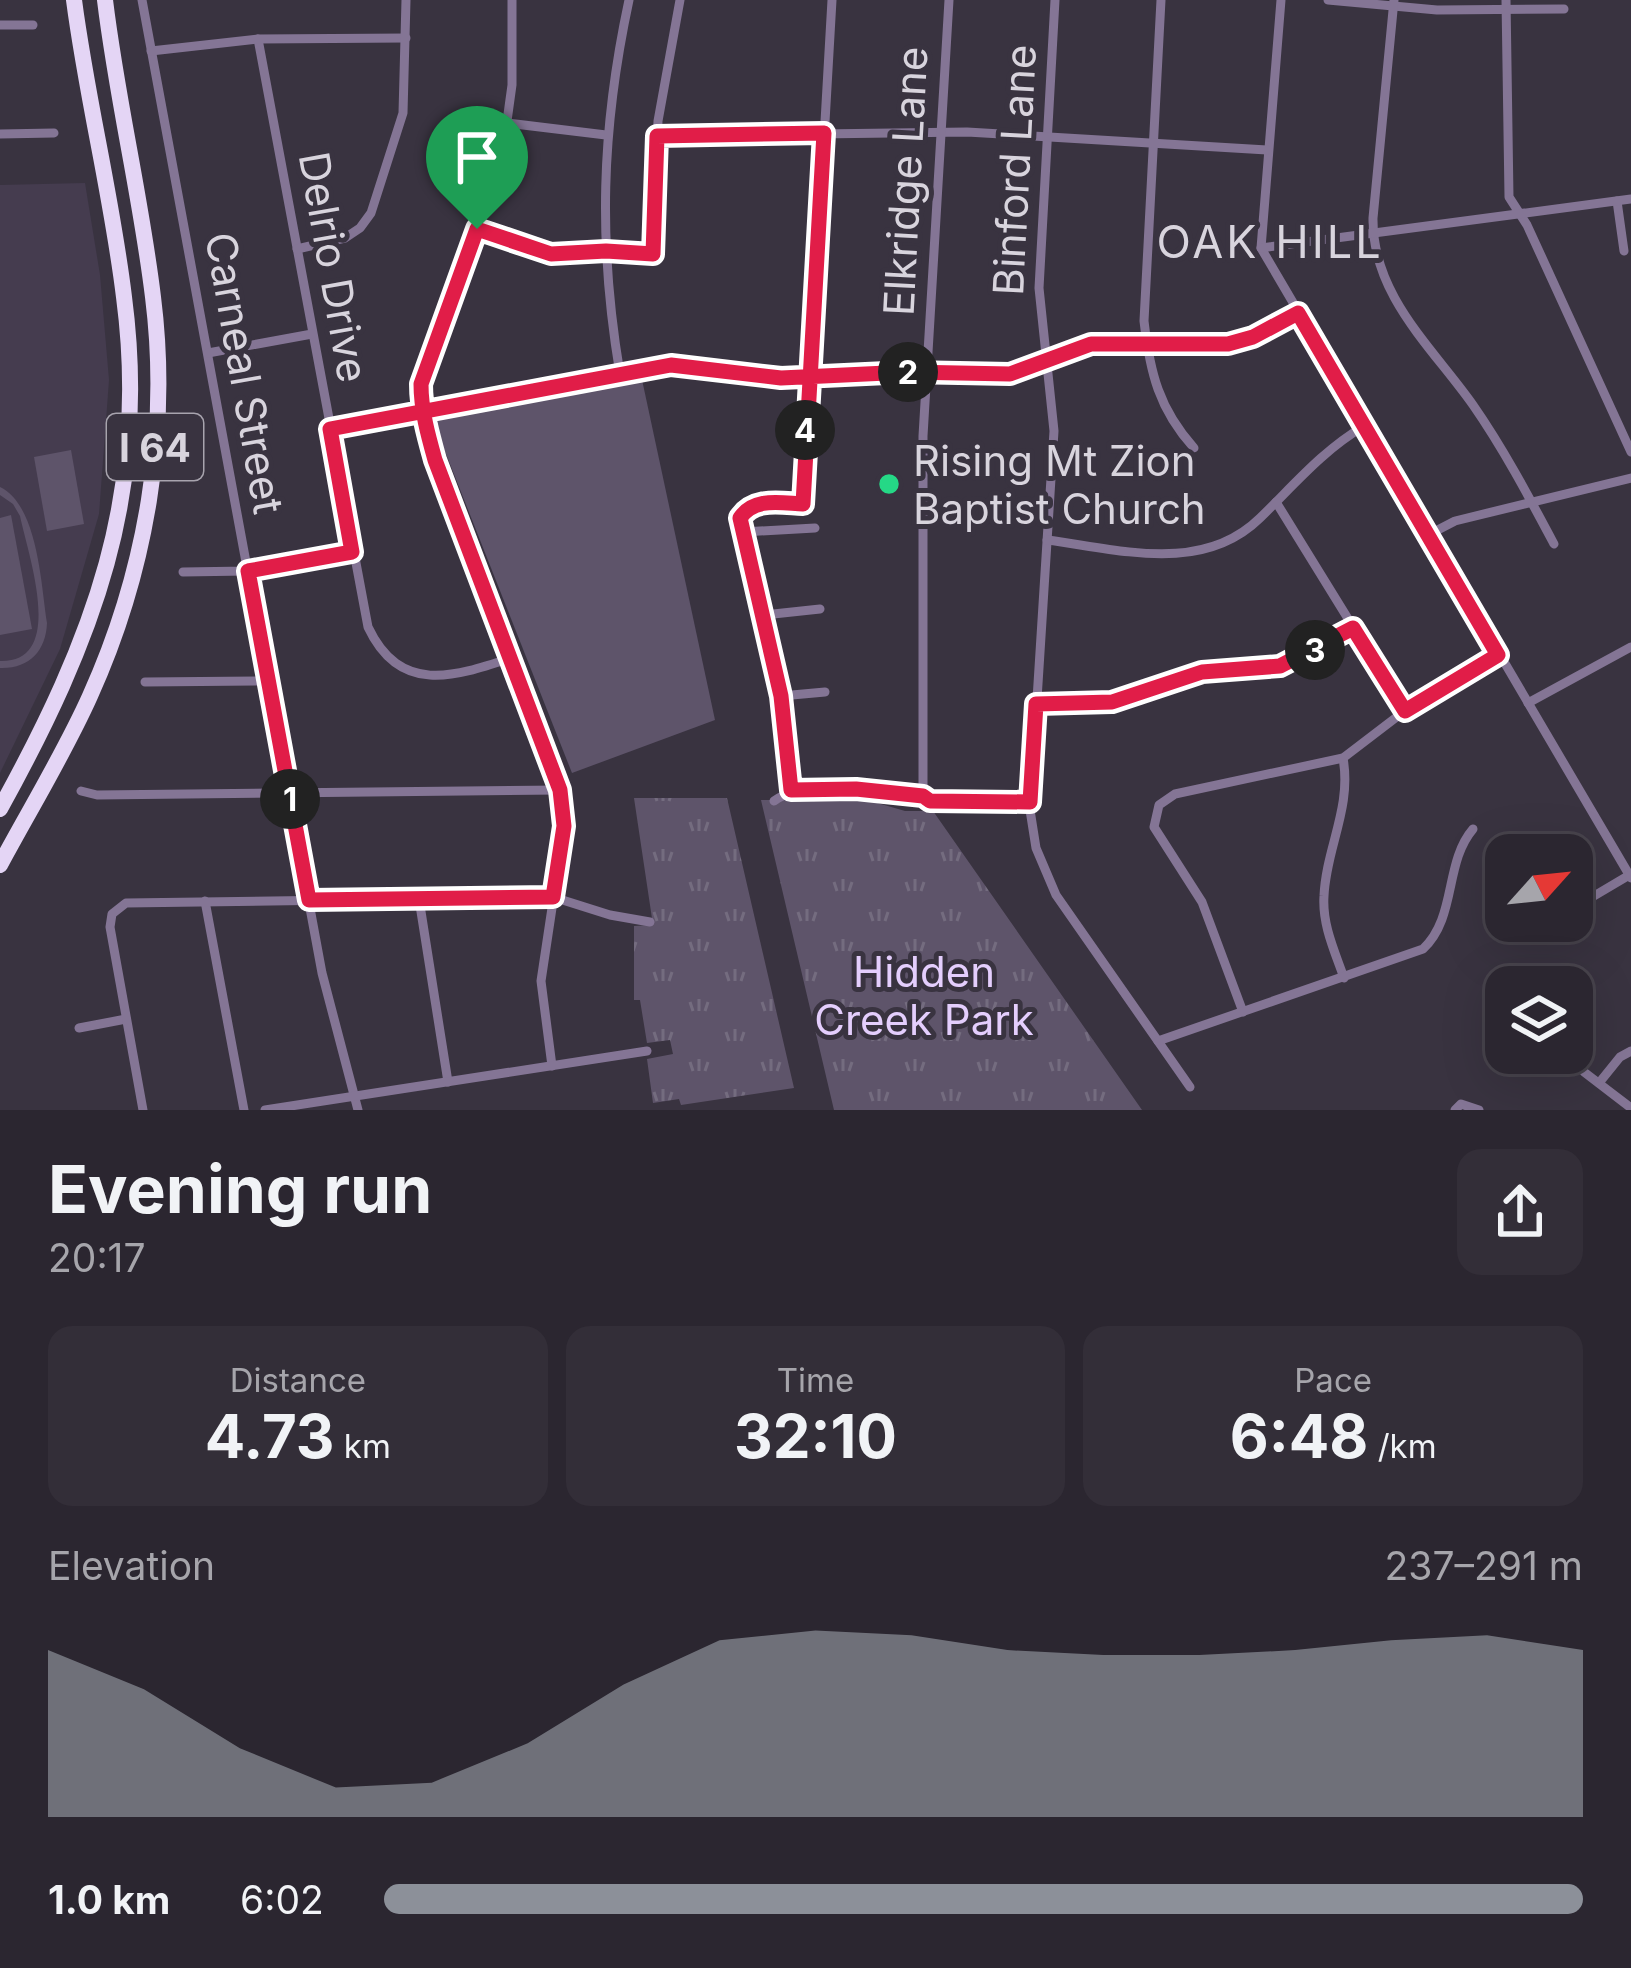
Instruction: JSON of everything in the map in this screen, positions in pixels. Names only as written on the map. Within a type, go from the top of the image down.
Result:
[{"type":"highway","name":"I 64","points":[[0,809],[70,673],[91,621],[109,564],[122,497],[130,416],[128,336],[74,0]]},
{"type":"highway","name":"I 64","points":[[0,865],[104,663],[131,585],[152,482],[158,396],[153,297],[105,0]]},
{"type":"highway","points":[[64,6],[103,173]]},
{"type":"street","name":"Carneal Street","points":[[142,0],[309,900],[332,1016],[358,1110]]},
{"type":"street","points":[[297,249],[345,238],[371,213],[403,113],[406,0]]},
{"type":"street","points":[[512,0],[512,85],[495,181],[421,384],[435,460],[560,790],[564,826],[542,981],[552,1066]]},
{"type":"street","points":[[620,374],[606,251],[606,135],[629,0]]},
{"type":"street","points":[[477,229],[551,254],[653,254],[657,136],[680,0]]},
{"type":"street","points":[[791,790],[781,696],[740,518],[750,506],[803,504],[832,0]]},
{"type":"street","name":"Elkridge Lane","points":[[923,796],[922,457],[949,0]]},
{"type":"street","name":"Binford Lane","points":[[1055,0],[1039,288],[1054,430],[1030,802],[1036,848],[1049,883],[1190,1087]]},
{"type":"street","points":[[1161,0],[1144,278],[1147,342],[1158,396],[1194,448]]},
{"type":"street","points":[[1281,0],[1261,248],[1631,875],[1593,897]]},
{"type":"street","points":[[1328,0],[1564,9]]},
{"type":"street","points":[[1394,3],[1373,233],[1402,312],[1473,405],[1554,544]]},
{"type":"street","points":[[1506,5],[1509,197],[1626,424],[1631,452]]},
{"type":"street","points":[[0,25],[33,25]]},
{"type":"street","points":[[151,51],[258,39],[406,38]]},
{"type":"street","name":"Delrio Drive","points":[[258,39],[368,627],[379,646],[416,673],[450,677],[511,658]]},
{"type":"street","points":[[507,123],[606,135]]},
{"type":"street","points":[[657,136],[941,132],[1267,151]]},
{"type":"street","points":[[0,134],[55,133]]},
{"type":"street","points":[[1261,248],[1631,199]]},
{"type":"street","points":[[1617,201],[1624,251]]},
{"type":"street","points":[[330,429],[686,365],[736,376],[1010,374],[1091,344],[1228,344],[1253,337],[1298,313]]},
{"type":"street","points":[[208,353],[312,334]]},
{"type":"street","points":[[1047,540],[1187,554],[1239,535],[1324,453],[1364,426]]},
{"type":"street","points":[[1427,535],[1455,521],[1631,478]]},
{"type":"street","points":[[1276,502],[1405,711]]},
{"type":"street","points":[[743,532],[815,528]]},
{"type":"street","points":[[183,572],[248,571],[352,552]]},
{"type":"street","points":[[764,615],[820,609]]},
{"type":"street","points":[[1036,704],[1112,702],[1202,672],[1280,666],[1353,628]]},
{"type":"street","points":[[1528,704],[1631,647]]},
{"type":"street","points":[[1243,1012],[1202,902],[1156,835],[1157,808],[1175,794],[1343,758],[1405,711],[1498,655]]},
{"type":"street","points":[[145,682],[268,681]]},
{"type":"street","points":[[781,696],[825,692]]},
{"type":"street","points":[[1343,758],[1347,792],[1324,905],[1344,978]]},
{"type":"street","points":[[774,801],[791,790],[856,789],[947,802],[1030,802]]},
{"type":"street","points":[[81,791],[97,795],[560,790]]},
{"type":"street","points":[[1158,1042],[1408,956],[1432,940],[1442,922],[1463,843],[1473,829]]},
{"type":"street","points":[[143,1110],[110,928],[116,909],[135,902],[553,897],[650,922]]},
{"type":"street","points":[[419,899],[448,1082]]},
{"type":"street","points":[[205,902],[244,1110]]},
{"type":"street","points":[[79,1028],[126,1019]]},
{"type":"street","points":[[265,1110],[647,1051]]},
{"type":"street","points":[[1599,1083],[1631,1051]]},
{"type":"street","points":[[1587,1074],[1631,1108]]},
{"type":"street","points":[[1455,1110],[1469,1103],[1479,1110]]},
{"type":"shaded area","points":[[85,183],[100,275],[109,380],[99,514],[60,649],[0,773],[0,185]]},
{"type":"green space","points":[[641,375],[715,720],[572,773],[431,416]]},
{"type":"green space","points":[[71,450],[84,524],[47,531],[34,457]]},
{"type":"green space","points":[[0,487],[13,496],[30,528],[47,623],[39,650],[27,662],[10,668],[0,668],[0,661],[20,657],[33,645],[38,604],[20,516],[0,495]]},
{"type":"green space","points":[[11,515],[32,629],[0,635],[0,518]]},
{"type":"green space","name":"Hidden Creek Park","points":[[634,798],[727,798],[794,1088],[681,1105],[679,1099],[653,1103],[647,1059],[673,1054],[670,1040],[647,1043],[640,1000],[634,1000],[634,926],[653,925]]},
{"type":"green space","name":"Hidden Creek Park","points":[[761,800],[867,800],[905,811],[933,811],[1142,1110],[834,1110]]},
{"type":"place","name":"Rising Mt Zion Baptist Church","points":[[889,484]]},
{"type":"district","name":"OAK HILL","points":[[1270,241]]},
{"type":"route","points":[[477,229],[421,384],[421,400],[423,412],[428,436],[435,460],[560,790],[564,826],[553,897],[309,900],[248,571],[352,552],[330,429],[423,412],[620,374],[671,365],[781,378],[793,378],[808,376],[838,374],[908,372],[1010,374],[1091,344],[1228,344],[1253,337],[1298,313],[1498,655],[1405,711],[1353,628],[1280,666],[1202,672],[1112,702],[1036,704],[1030,802],[930,801],[923,796],[856,789],[791,790],[781,696],[740,518],[760,503],[803,504],[808,376],[824,133],[657,136],[653,254],[551,254],[477,229]]}]
